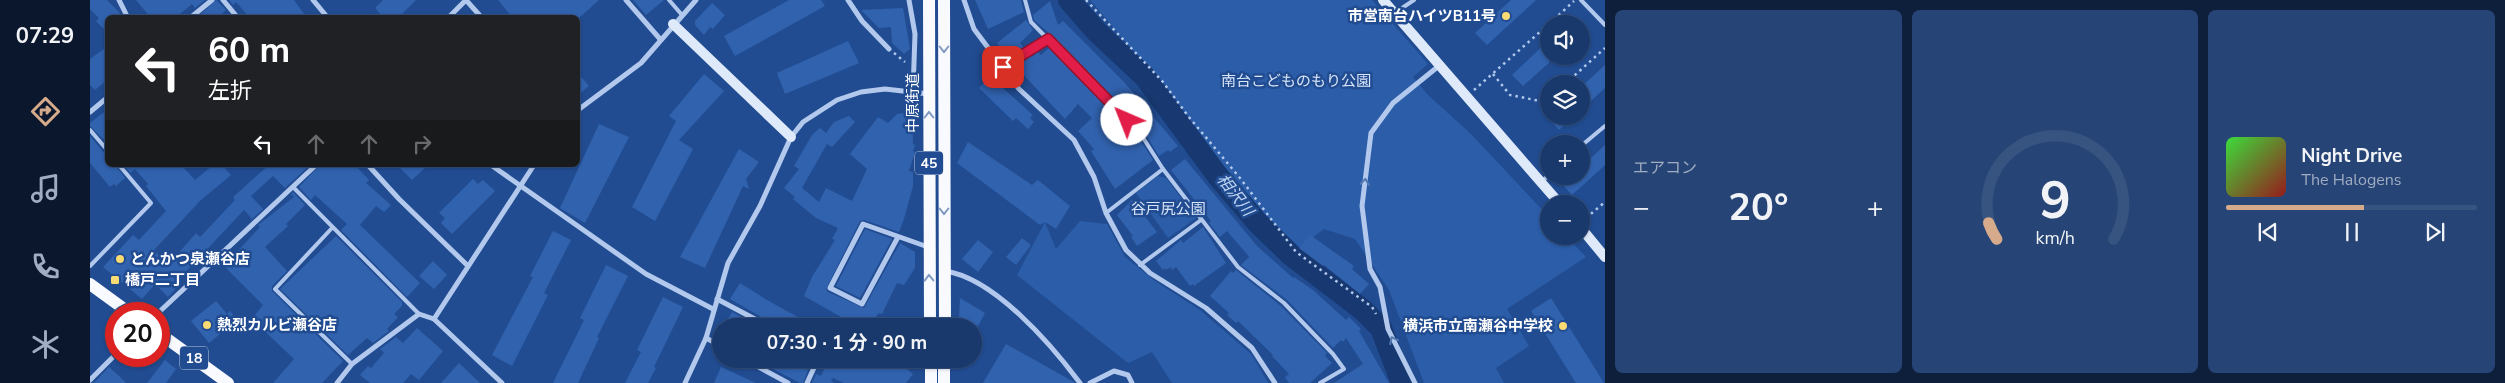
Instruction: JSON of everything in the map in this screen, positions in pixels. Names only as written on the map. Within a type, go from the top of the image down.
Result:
[{"type":"main road","name":"中原街道","points":[[929,0],[928,247],[930,318]]},
{"type":"main road","name":"中原街道","points":[[944,0],[945,318]]},
{"type":"main road","points":[[90,284],[115,302]]},
{"type":"main road","name":"18","points":[[170,341],[228,383]]},
{"type":"main road","points":[[931,368],[931,383]]},
{"type":"main road","points":[[944,368],[944,383]]},
{"type":"street","points":[[119,0],[126,15]]},
{"type":"street","points":[[194,15],[212,0]]},
{"type":"street","points":[[223,0],[236,15]]},
{"type":"street","points":[[313,0],[326,15]]},
{"type":"street","points":[[451,15],[466,0],[479,15]]},
{"type":"street","points":[[626,0],[660,39]]},
{"type":"street","points":[[580,108],[640,63],[696,0]]},
{"type":"street","points":[[848,0],[862,20],[890,50]]},
{"type":"street","points":[[909,0],[915,34],[913,92]]},
{"type":"street","points":[[964,0],[974,29],[1019,89],[1074,140],[1094,177],[1106,213],[1126,250],[1150,274],[1206,308],[1252,348],[1275,383]]},
{"type":"street","points":[[1383,0],[1440,65],[1540,173]]},
{"type":"street","points":[[673,24],[791,137]]},
{"type":"street","points":[[1415,383],[1388,329],[1380,287],[1370,269],[1362,206],[1371,132],[1393,103],[1440,65]]},
{"type":"street","points":[[685,383],[706,338],[728,262],[760,206],[791,137],[803,122],[837,100],[861,92],[885,89],[929,94]]},
{"type":"street","points":[[90,112],[105,100]]},
{"type":"street","points":[[170,302],[314,167]]},
{"type":"street","points":[[370,167],[399,199],[468,266]]},
{"type":"street","points":[[494,167],[646,274],[713,309]]},
{"type":"street","points":[[434,319],[533,167]]},
{"type":"street","points":[[898,237],[862,304],[830,288],[863,224],[928,247]]},
{"type":"street","points":[[1590,234],[1605,257]]},
{"type":"street","points":[[945,271],[961,273],[996,296],[1033,326],[1080,383]]},
{"type":"street","points":[[717,299],[753,318]]},
{"type":"street","points":[[337,383],[352,364],[419,314],[434,319],[502,383]]},
{"type":"street","points":[[706,338],[712,341]]},
{"type":"street","points":[[90,380],[105,365]]},
{"type":"street","points":[[760,368],[788,383]]},
{"type":"street","points":[[807,383],[814,368]]},
{"type":"street","points":[[1090,383],[1114,371],[1128,375],[1132,383]]},
{"type":"lane","points":[[669,0],[682,14]]},
{"type":"lane","points":[[1026,0],[1032,22],[1140,133],[1163,169],[1238,267],[1284,303],[1333,354],[1344,369],[1320,383]]},
{"type":"lane","points":[[1394,13],[1414,0]]},
{"type":"lane","points":[[1581,0],[1605,25]]},
{"type":"lane","points":[[1003,67],[1048,39]]},
{"type":"lane","points":[[1590,138],[1605,126]]},
{"type":"lane","points":[[90,130],[105,148]]},
{"type":"lane","points":[[90,266],[151,203],[121,167]]},
{"type":"lane","points":[[1106,213],[1163,169]]},
{"type":"lane","points":[[294,187],[332,228],[419,314]]},
{"type":"lane","points":[[1140,265],[1201,220]]},
{"type":"lane","points":[[332,228],[275,289],[352,364]]},
{"type":"path","points":[[1086,0],[1164,82],[1188,116],[1240,178],[1296,252],[1372,307],[1388,329]]},
{"type":"path","points":[[1558,15],[1574,0]]},
{"type":"path","points":[[1473,92],[1540,32]]},
{"type":"path","points":[[1575,75],[1605,48]]},
{"type":"path","points":[[890,50],[908,64]]},
{"type":"path","points":[[1493,74],[1510,95],[1540,101]]},
{"type":"path","points":[[1590,217],[1605,202]]},
{"type":"green space","name":"南台こどものもり公園","points":[[1090,0],[1372,0],[1428,64],[1413,77],[1427,94],[1471,134],[1540,207],[1540,245],[1575,245],[1586,257],[1507,309],[1529,346],[1496,368],[1504,383],[1424,383],[1389,290],[1355,239],[1324,229],[1287,257],[1190,141],[1143,62]]},
{"type":"green space","name":"谷戸尻公園","points":[[1158,176],[1166,178],[1196,218],[1168,238],[1136,193]]},
{"type":"green space","points":[[1080,221],[1107,224],[1125,257],[1155,281],[1200,310],[1252,355],[1268,383],[1172,383],[1152,352],[1128,363],[1017,275],[1045,222],[1056,249]]},
{"type":"building","points":[[90,0],[107,0],[120,13],[118,15],[105,15],[105,30],[96,21],[99,18],[90,9]]},
{"type":"building","points":[[136,0],[205,0],[195,8],[192,4],[179,15],[148,15]]},
{"type":"building","points":[[216,0],[226,10],[220,15],[200,15]]},
{"type":"building","points":[[229,0],[294,0],[305,15],[247,15],[236,2],[233,5]]},
{"type":"building","points":[[383,0],[416,0],[401,15],[381,15],[375,8]]},
{"type":"building","points":[[498,0],[599,0],[580,17],[580,15],[510,15]]},
{"type":"building","points":[[633,0],[664,0],[646,15]]},
{"type":"building","points":[[789,0],[821,0],[825,6],[735,56],[724,36]]},
{"type":"building","points":[[975,0],[1021,0],[1024,12],[988,29]]},
{"type":"building","name":"市営南台ハイツB11号","points":[[1511,0],[1536,0],[1487,45],[1475,33]]},
{"type":"building","points":[[1050,1],[1058,25],[1063,21],[1125,83],[1178,146],[1170,152],[1168,150],[1159,156],[1143,130],[1055,41],[1057,40],[1034,20],[1033,15]]},
{"type":"building","points":[[712,3],[725,15],[713,29],[710,27],[704,35],[695,25],[695,21]]},
{"type":"building","points":[[903,8],[910,49],[904,54],[892,43],[891,27],[879,28],[861,10]]},
{"type":"building","points":[[1026,20],[1033,30],[1020,43],[1025,49],[1013,56],[1010,52],[1007,54],[997,43]]},
{"type":"building","points":[[848,41],[859,63],[785,94],[777,73]]},
{"type":"building","points":[[1050,47],[1137,135],[1153,160],[1115,189],[1091,151],[1094,149],[1078,131],[1092,118],[1078,104],[1065,119],[1018,69],[1021,66],[1018,62],[1030,55],[1032,57],[1038,52],[1041,55]]},
{"type":"building","points":[[105,48],[105,82],[95,90],[90,85],[90,59]]},
{"type":"building","points":[[1540,49],[1540,65],[1547,65],[1523,86],[1512,75]]},
{"type":"building","points":[[1605,65],[1605,88],[1590,102],[1590,79]]},
{"type":"building","points":[[704,74],[724,91],[679,140],[693,149],[655,221],[632,207],[676,121],[669,116]]},
{"type":"building","points":[[580,75],[589,86],[580,93]]},
{"type":"building","points":[[987,80],[992,84],[995,81],[1033,115],[1030,118],[1034,122],[1028,129],[1016,118],[1013,121],[979,88]]},
{"type":"building","points":[[105,111],[105,137],[103,139],[90,126],[90,123]]},
{"type":"building","points":[[897,114],[912,115],[913,144],[915,145],[913,151],[915,152],[909,171],[913,172],[913,186],[899,232],[864,220],[860,221],[826,289],[828,292],[864,308],[900,243],[915,252],[915,268],[904,285],[897,283],[882,314],[879,313],[875,318],[843,318],[804,296],[812,277],[835,240],[832,239],[838,228],[816,218],[793,199],[795,197],[784,188],[799,169],[794,166],[812,135],[820,128],[826,133],[834,122],[849,116],[855,122],[832,147],[827,144],[802,188],[819,202],[826,188],[852,201],[867,169],[850,154],[878,117],[888,123]]},
{"type":"building","points":[[599,124],[629,137],[585,223],[560,208]]},
{"type":"building","points":[[1555,125],[1564,125],[1559,130]]},
{"type":"building","points":[[90,136],[105,154],[105,167],[117,167],[125,178],[116,186],[114,184],[110,187],[90,163]]},
{"type":"building","points":[[968,142],[1032,185],[1038,180],[1070,206],[1056,229],[1045,222],[1040,225],[957,163]]},
{"type":"building","points":[[1605,145],[1605,165],[1590,179],[1590,159]]},
{"type":"building","points":[[739,149],[759,162],[746,179],[749,189],[743,186],[705,268],[680,257]]},
{"type":"building","points":[[1185,159],[1257,246],[1293,278],[1313,290],[1346,320],[1349,317],[1361,329],[1359,331],[1389,383],[1334,383],[1363,364],[1346,338],[1333,348],[1287,300],[1241,265],[1249,257],[1227,231],[1220,237],[1209,223],[1211,221],[1171,170]]},
{"type":"building","points":[[126,167],[183,167],[195,180],[211,167],[224,167],[231,175],[200,201],[154,250],[168,265],[196,233],[200,237],[235,200],[233,197],[267,167],[308,167],[285,188],[273,176],[251,196],[263,209],[252,219],[244,210],[178,280],[181,283],[168,297],[155,284],[142,299],[103,267],[133,235],[139,240],[166,211],[146,186],[148,184],[135,169],[130,173]]},
{"type":"building","points":[[318,167],[357,167],[369,180],[366,183],[391,205],[384,212],[376,206],[360,225],[420,283],[407,297],[341,230],[347,224],[315,195],[311,200],[299,187]]},
{"type":"building","points":[[399,167],[426,167],[412,180]]},
{"type":"building","points":[[473,179],[478,184],[483,180],[495,191],[452,234],[441,223],[445,218],[439,213]]},
{"type":"building","points":[[1563,185],[1583,185],[1572,195]]},
{"type":"building","points":[[293,192],[305,205],[286,224],[288,226],[265,247],[287,271],[272,286],[272,291],[343,361],[322,383],[273,383],[294,359],[252,319],[263,305],[224,266],[260,227],[258,225],[294,197],[291,194]]},
{"type":"building","points":[[1132,200],[1157,232],[1137,246],[1131,237],[1133,236],[1117,215]]},
{"type":"building","points":[[1203,227],[1226,263],[1194,286],[1193,284],[1190,286],[1176,267],[1172,270],[1171,267],[1163,270],[1156,261],[1181,240],[1183,243]]},
{"type":"building","points":[[865,229],[892,239],[860,298],[836,286]]},
{"type":"building","points":[[553,231],[571,240],[544,293],[548,295],[512,366],[492,355],[533,277],[530,276]]},
{"type":"building","points":[[1310,235],[1354,266],[1352,269],[1369,284],[1360,294],[1299,248]]},
{"type":"building","points":[[336,236],[402,302],[402,306],[394,314],[398,317],[387,329],[389,331],[373,343],[367,338],[348,355],[280,289]]},
{"type":"building","points":[[1022,238],[1031,245],[1016,265],[1006,257]]},
{"type":"building","points":[[978,240],[993,252],[978,272],[962,259]]},
{"type":"building","points":[[433,261],[447,275],[434,289],[419,276]]},
{"type":"building","points":[[606,265],[628,276],[597,337],[599,338],[578,383],[553,383],[584,320],[580,318]]},
{"type":"building","points":[[1236,270],[1281,306],[1327,353],[1325,356],[1332,363],[1310,383],[1289,383],[1285,377],[1289,374],[1273,355],[1238,321],[1236,323],[1227,315],[1229,313],[1210,296],[1231,271],[1233,273]]},
{"type":"building","points":[[740,283],[800,318],[763,318],[730,299]]},
{"type":"building","points":[[663,297],[683,307],[648,383],[625,383],[641,352],[637,350]]},
{"type":"building","points":[[960,298],[985,313],[982,319],[959,318]]},
{"type":"building","points":[[1551,298],[1604,383],[1576,383],[1531,311]]},
{"type":"building","points":[[216,301],[227,314],[230,311],[237,320],[209,343],[191,321]]},
{"type":"building","points":[[732,312],[744,318],[729,318]]},
{"type":"building","points":[[417,328],[443,351],[419,380],[411,374],[403,383],[370,383],[360,375],[368,366],[371,368],[384,353],[380,349],[396,337],[403,343]]},
{"type":"building","points":[[1006,344],[1074,382],[1074,383],[983,383]]},
{"type":"building","points":[[459,363],[480,383],[441,383]]},
{"type":"building","points":[[170,364],[176,369],[166,383],[147,383],[160,367],[170,367]]},
{"type":"building","points":[[109,367],[126,383],[94,383]]},
{"type":"building","points":[[721,368],[723,368],[756,383],[714,383]]},
{"type":"building","points":[[771,368],[804,368],[808,370],[803,383]]},
{"type":"building","points":[[825,368],[905,368],[913,374],[906,383],[844,383],[833,378],[831,381],[834,383],[812,383],[816,374],[821,376]]},
{"type":"waterway","name":"相沢川","points":[[1069,0],[1096,31],[1145,77],[1217,175],[1257,222],[1291,255],[1363,310],[1381,328],[1402,383]]},
{"type":"place","name":"市営南台ハイツB11号","points":[[1506,16]]},
{"type":"place","name":"とんかつ泉瀬谷店","points":[[120,259]]},
{"type":"place","name":"橋戸二丁目","points":[[115,280]]},
{"type":"place","name":"熱烈カルビ瀬谷店","points":[[207,325]]},
{"type":"place","name":"横浜市立南瀬谷中学校","points":[[1563,326]]},
{"type":"route","points":[[1003,67],[1048,39],[1127,120]]}]
